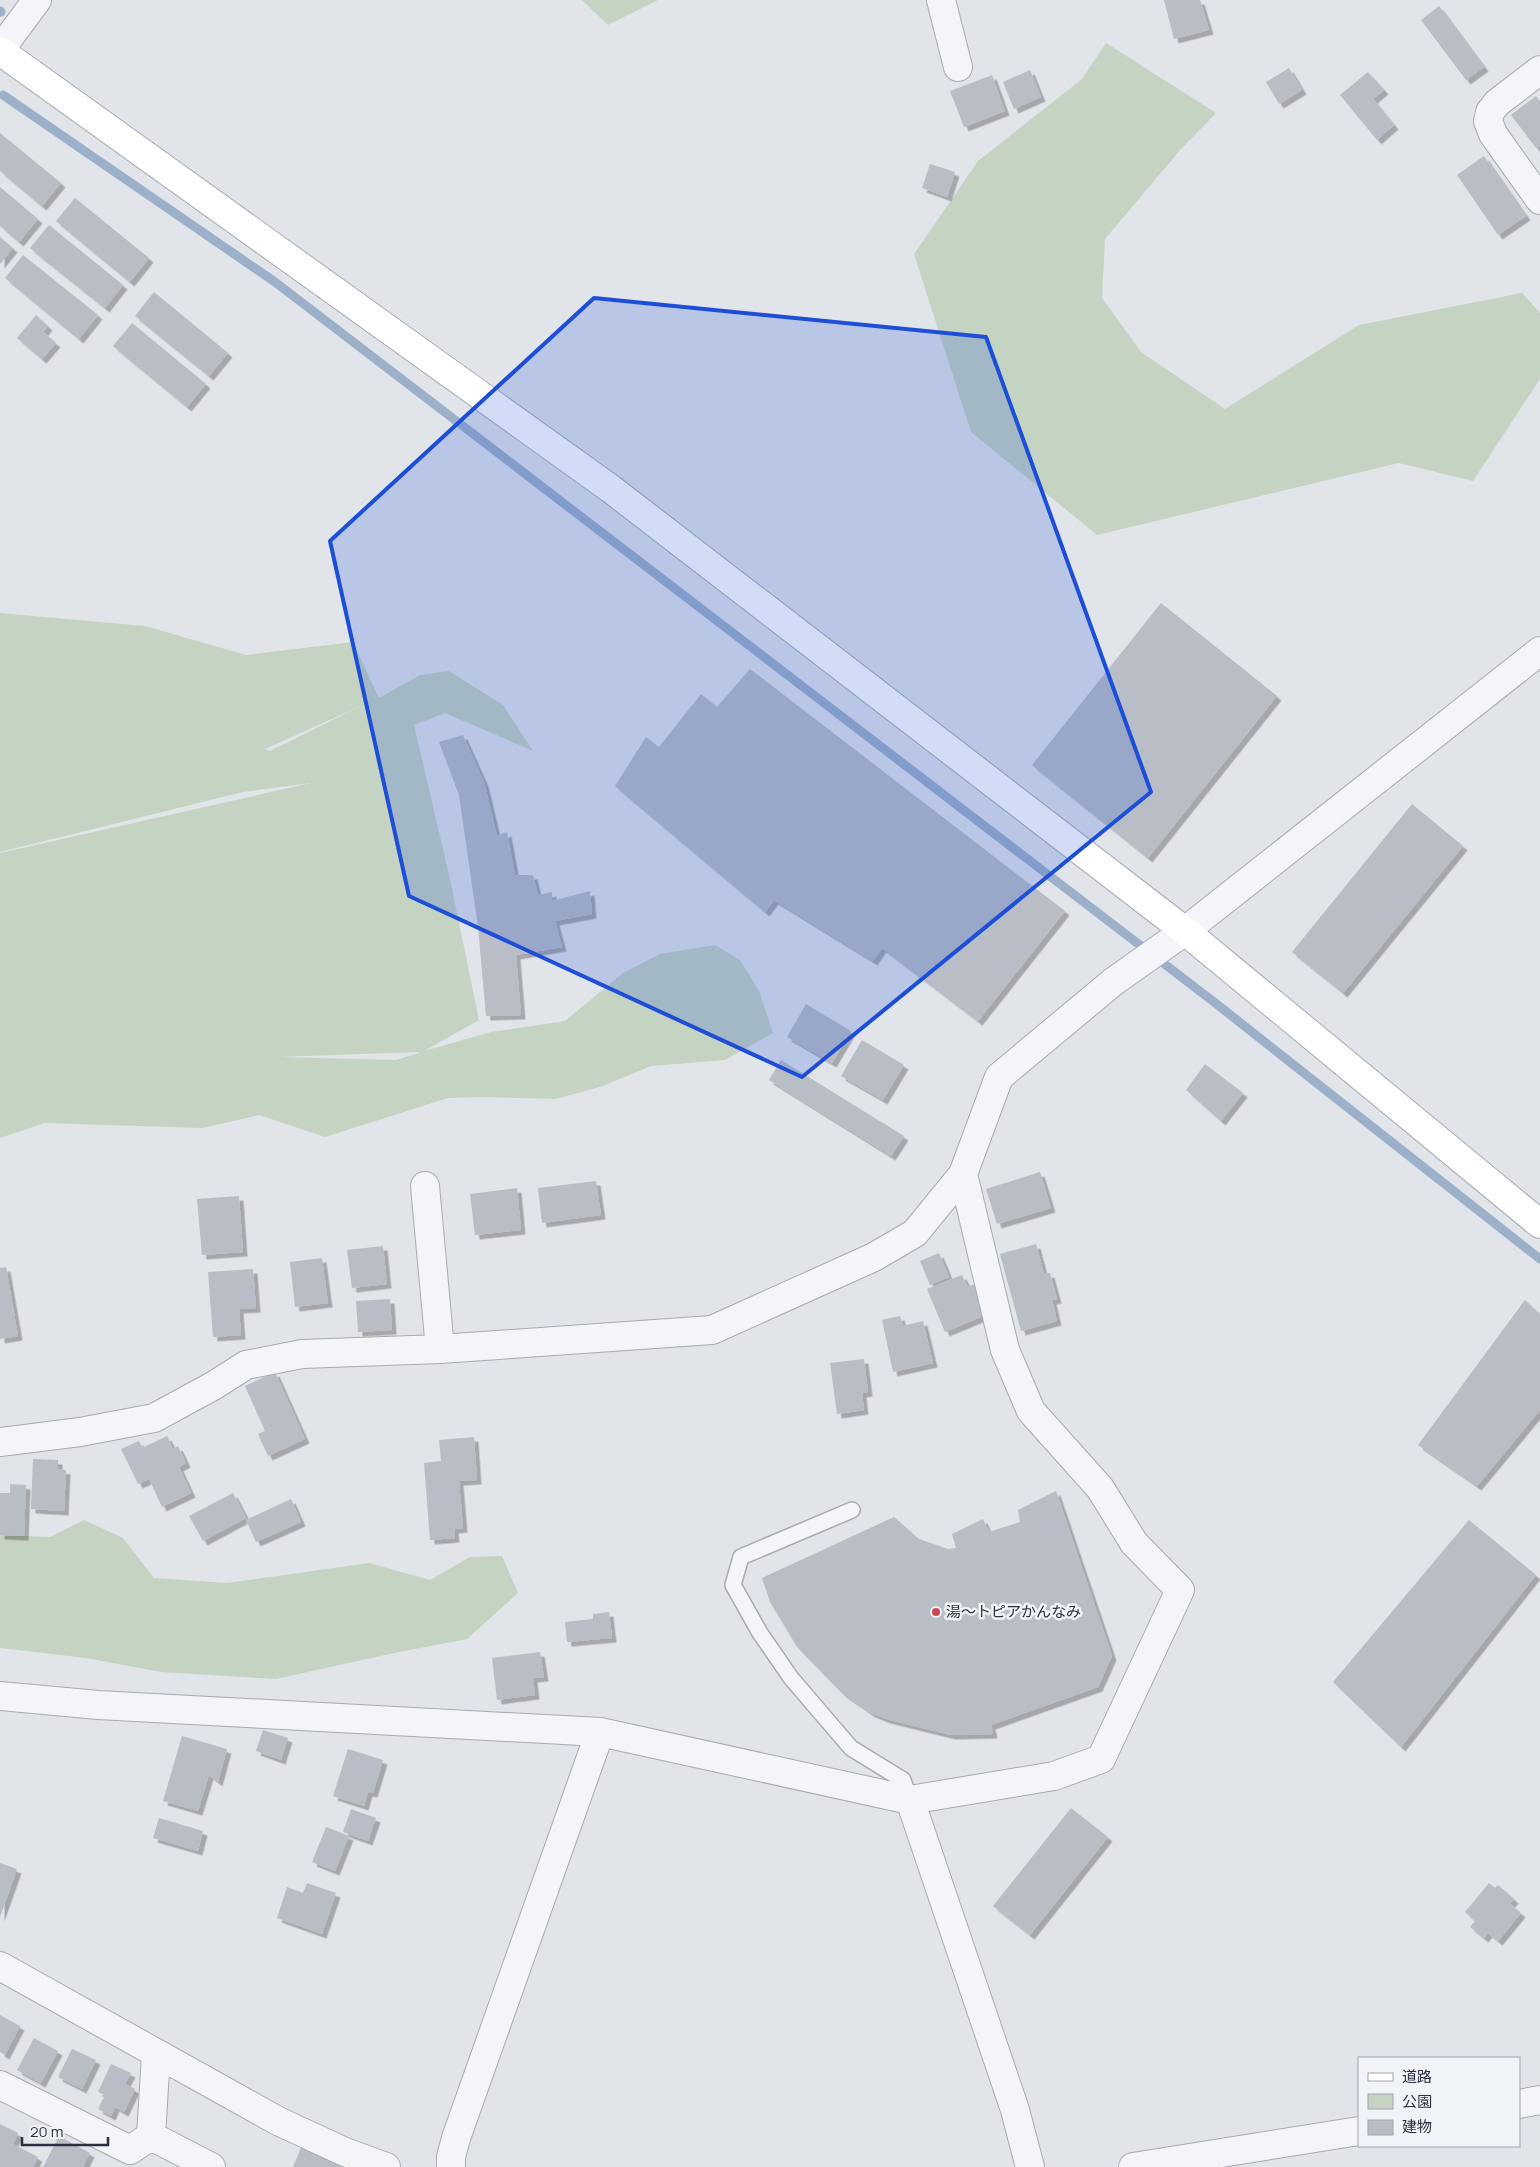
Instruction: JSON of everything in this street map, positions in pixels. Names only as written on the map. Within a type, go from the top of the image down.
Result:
[{"type":"street","points":[[37,0],[2,41],[611,489],[1174,938],[1540,1224]]},
{"type":"street","points":[[941,0],[958,66]]},
{"type":"street","points":[[1540,70],[1497,102],[1490,112],[1488,121],[1493,134],[1540,200]]},
{"type":"street","points":[[0,1442],[80,1432],[154,1418],[213,1386],[246,1365],[302,1354],[440,1349],[712,1330],[874,1257],[915,1233],[963,1174],[999,1077],[1113,982],[1174,938],[1540,651]]},
{"type":"street","points":[[0,1696],[98,1705],[600,1732],[910,1800],[1054,1776],[1101,1759],[1180,1590],[1134,1543],[1100,1488],[1031,1411],[1005,1350],[963,1174]]},
{"type":"street","points":[[425,1186],[440,1349]]},
{"type":"street","points":[[451,2167],[451,2157],[456,2138],[600,1732]]},
{"type":"street","points":[[910,1800],[1015,2110],[1030,2167]]},
{"type":"street","points":[[1,1970],[278,2121],[345,2152],[386,2167]]},
{"type":"street","points":[[151,2136],[156,2054]]},
{"type":"street","points":[[0,2085],[130,2150],[151,2136]]},
{"type":"street","points":[[1520,2104],[1540,2100]]},
{"type":"street","points":[[1133,2167],[1358,2131]]},
{"type":"street","points":[[151,2136],[211,2167]]},
{"type":"lane","points":[[852,1510],[741,1557],[733,1584],[760,1633],[791,1678],[851,1748],[903,1780],[910,1800]]},
{"type":"highlighted area","points":[[594,298],[986,337],[1151,792],[802,1077],[409,896],[330,541]]},
{"type":"green space","points":[[582,0],[658,0],[608,25]]},
{"type":"green space","points":[[1106,43],[1216,113],[1181,149],[1105,239],[1102,298],[1141,352],[1225,409],[1359,325],[1522,293],[1540,313],[1540,379],[1473,481],[1399,463],[1097,535],[971,432],[914,254],[978,161],[1082,79]]},
{"type":"green space","points":[[0,613],[145,626],[246,655],[353,642],[379,698],[420,675],[449,671],[503,705],[533,751],[445,713],[414,725],[450,879],[479,1020],[424,1051],[491,1032],[565,1021],[623,973],[660,954],[715,945],[740,960],[759,991],[773,1033],[725,1060],[651,1066],[603,1086],[556,1099],[448,1098],[325,1137],[259,1115],[203,1128],[45,1123],[0,1138],[0,853],[311,783],[243,792],[0,852]],"holes":[[[363,705],[270,751],[264,749],[265,749]],[[418,1052],[396,1060],[278,1057]]]},
{"type":"green space","points":[[84,1520],[123,1538],[154,1578],[227,1583],[369,1563],[430,1580],[470,1557],[502,1556],[518,1593],[467,1639],[276,1679],[161,1672],[86,1658],[0,1648],[0,1535],[50,1537]]},
{"type":"building","points":[[1164,0],[1200,0],[1209,30],[1174,39]]},
{"type":"building","points":[[1439,6],[1484,67],[1466,80],[1421,20]]},
{"type":"building","points":[[1289,68],[1302,90],[1279,104],[1266,82]]},
{"type":"building","points":[[1030,70],[1041,97],[1014,109],[1003,82]]},
{"type":"building","points":[[1368,72],[1384,90],[1373,99],[1394,125],[1377,140],[1340,95]]},
{"type":"building","points":[[992,75],[1005,111],[964,127],[950,91]]},
{"type":"building","points":[[1536,96],[1540,101],[1540,146],[1536,148],[1511,115]]},
{"type":"building","points":[[0,133],[61,183],[42,206],[0,171]]},
{"type":"building","points":[[1484,156],[1526,216],[1498,235],[1457,175]]},
{"type":"building","points":[[930,164],[955,172],[947,197],[922,188]]},
{"type":"building","points":[[0,187],[38,219],[19,242],[0,226]]},
{"type":"building","points":[[75,198],[149,258],[130,282],[56,221]]},
{"type":"building","points":[[49,225],[123,285],[105,308],[30,248]]},
{"type":"building","points":[[0,237],[13,248],[0,264]]},
{"type":"building","points":[[23,255],[98,315],[79,339],[5,278]]},
{"type":"building","points":[[154,292],[228,353],[209,376],[135,316]]},
{"type":"building","points":[[36,315],[48,326],[43,332],[56,343],[42,359],[17,338]]},
{"type":"building","points":[[132,323],[206,384],[187,407],[113,346]]},
{"type":"building","points":[[1161,603],[1277,696],[1148,858],[1032,765]]},
{"type":"building","points":[[750,669],[1065,911],[978,1021],[882,948],[873,961],[774,900],[765,912],[615,786],[646,737],[659,747],[701,694],[717,707]]},
{"type":"building","points":[[463,735],[484,782],[497,836],[507,832],[515,875],[533,875],[538,895],[552,892],[552,901],[590,891],[592,914],[555,921],[562,947],[516,955],[521,1015],[486,1016],[478,927],[459,795],[439,742]]},
{"type":"building","points":[[1412,804],[1463,846],[1343,993],[1292,952]]},
{"type":"building","points":[[806,1004],[851,1031],[832,1063],[787,1037]]},
{"type":"building","points":[[862,1040],[904,1065],[883,1100],[841,1076]]},
{"type":"building","points":[[781,1060],[904,1136],[891,1156],[769,1080]]},
{"type":"building","points":[[1205,1064],[1243,1093],[1221,1121],[1186,1090]]},
{"type":"building","points":[[1040,1172],[1051,1208],[997,1224],[986,1189]]},
{"type":"building","points":[[596,1181],[601,1215],[542,1223],[538,1188]]},
{"type":"building","points":[[517,1188],[521,1230],[475,1235],[470,1194]]},
{"type":"building","points":[[239,1196],[243,1252],[202,1255],[197,1199]]},
{"type":"building","points":[[1036,1244],[1044,1274],[1050,1273],[1057,1299],[1052,1300],[1057,1321],[1021,1331],[1000,1254]]},
{"type":"building","points":[[383,1246],[387,1284],[352,1288],[347,1250]]},
{"type":"building","points":[[939,1253],[949,1277],[930,1285],[920,1261]]},
{"type":"building","points":[[322,1258],[328,1303],[295,1307],[290,1262]]},
{"type":"building","points":[[6,1267],[18,1336],[0,1339],[0,1268]]},
{"type":"building","points":[[253,1269],[256,1308],[239,1309],[241,1335],[213,1337],[208,1272]]},
{"type":"building","points":[[962,1275],[968,1287],[975,1284],[988,1314],[945,1332],[927,1289]]},
{"type":"building","points":[[390,1299],[392,1330],[358,1332],[356,1301]]},
{"type":"building","points":[[1525,1300],[1540,1314],[1540,1410],[1477,1486],[1418,1445]]},
{"type":"building","points":[[900,1316],[903,1326],[923,1321],[933,1363],[893,1372],[882,1320]]},
{"type":"building","points":[[864,1359],[868,1392],[862,1393],[864,1410],[837,1414],[830,1363]]},
{"type":"building","points":[[275,1372],[305,1439],[268,1456],[258,1434],[265,1431],[245,1386]]},
{"type":"building","points":[[167,1436],[173,1449],[178,1446],[186,1463],[179,1467],[191,1493],[162,1507],[149,1479],[138,1484],[121,1449],[139,1441],[142,1448]]},
{"type":"building","points":[[474,1437],[477,1480],[459,1481],[463,1528],[454,1529],[455,1538],[430,1540],[424,1463],[441,1461],[439,1440]]},
{"type":"building","points":[[33,1459],[58,1460],[58,1469],[66,1470],[64,1511],[31,1509]]},
{"type":"building","points":[[10,1484],[26,1485],[24,1536],[0,1535],[0,1493],[10,1493]]},
{"type":"building","name":"湯～トピアかんなみ","points":[[1056,1491],[1112,1656],[1098,1687],[991,1725],[993,1734],[951,1735],[886,1719],[871,1713],[842,1693],[797,1647],[770,1602],[762,1578],[894,1517],[919,1539],[948,1549],[956,1548],[952,1534],[983,1519],[989,1532],[1020,1522],[1018,1510]]},
{"type":"building","points":[[233,1493],[246,1518],[203,1541],[189,1516]]},
{"type":"building","points":[[291,1499],[301,1522],[256,1542],[246,1520]]},
{"type":"building","points":[[1469,1520],[1536,1575],[1401,1747],[1333,1682]]},
{"type":"building","points":[[609,1612],[612,1638],[567,1642],[565,1622],[593,1619],[593,1614]]},
{"type":"building","points":[[540,1652],[544,1677],[533,1678],[535,1695],[497,1700],[492,1658]]},
{"type":"building","points":[[263,1730],[288,1738],[281,1760],[256,1751]]},
{"type":"building","points":[[182,1736],[227,1749],[218,1782],[209,1775],[198,1811],[163,1801]]},
{"type":"building","points":[[348,1749],[383,1760],[373,1793],[368,1792],[364,1806],[333,1796]]},
{"type":"building","points":[[1071,1808],[1108,1837],[1030,1935],[993,1906]]},
{"type":"building","points":[[351,1809],[376,1818],[368,1841],[343,1832]]},
{"type":"building","points":[[159,1818],[203,1831],[198,1851],[153,1838]]},
{"type":"building","points":[[326,1827],[349,1836],[335,1871],[312,1862]]},
{"type":"building","points":[[0,1863],[17,1869],[0,1917]]},
{"type":"building","points":[[307,1883],[336,1893],[322,1934],[277,1918],[287,1887],[303,1893]]},
{"type":"building","points":[[1489,1883],[1495,1888],[1498,1885],[1514,1899],[1510,1904],[1521,1913],[1498,1941],[1488,1933],[1484,1938],[1470,1927],[1475,1921],[1465,1912]]},
{"type":"building","points":[[0,2015],[20,2026],[5,2055],[0,2052]]},
{"type":"building","points":[[34,2038],[58,2051],[41,2083],[17,2070]]},
{"type":"building","points":[[72,2049],[96,2060],[82,2089],[58,2077]]},
{"type":"building","points":[[111,2064],[131,2073],[125,2084],[135,2089],[124,2112],[115,2107],[111,2116],[98,2109],[105,2095],[98,2092]]},
{"type":"building","points":[[0,2124],[18,2133],[13,2144],[38,2157],[33,2167],[0,2167]]},
{"type":"building","points":[[59,2136],[90,2153],[83,2167],[43,2167]]},
{"type":"building","points":[[302,2145],[350,2167],[293,2167]]},
{"type":"waterway","points":[[3,95],[275,282],[1214,1002],[1540,1259]]},
{"type":"place","name":"湯～トピアかんなみ","points":[[936,1612]]}]
